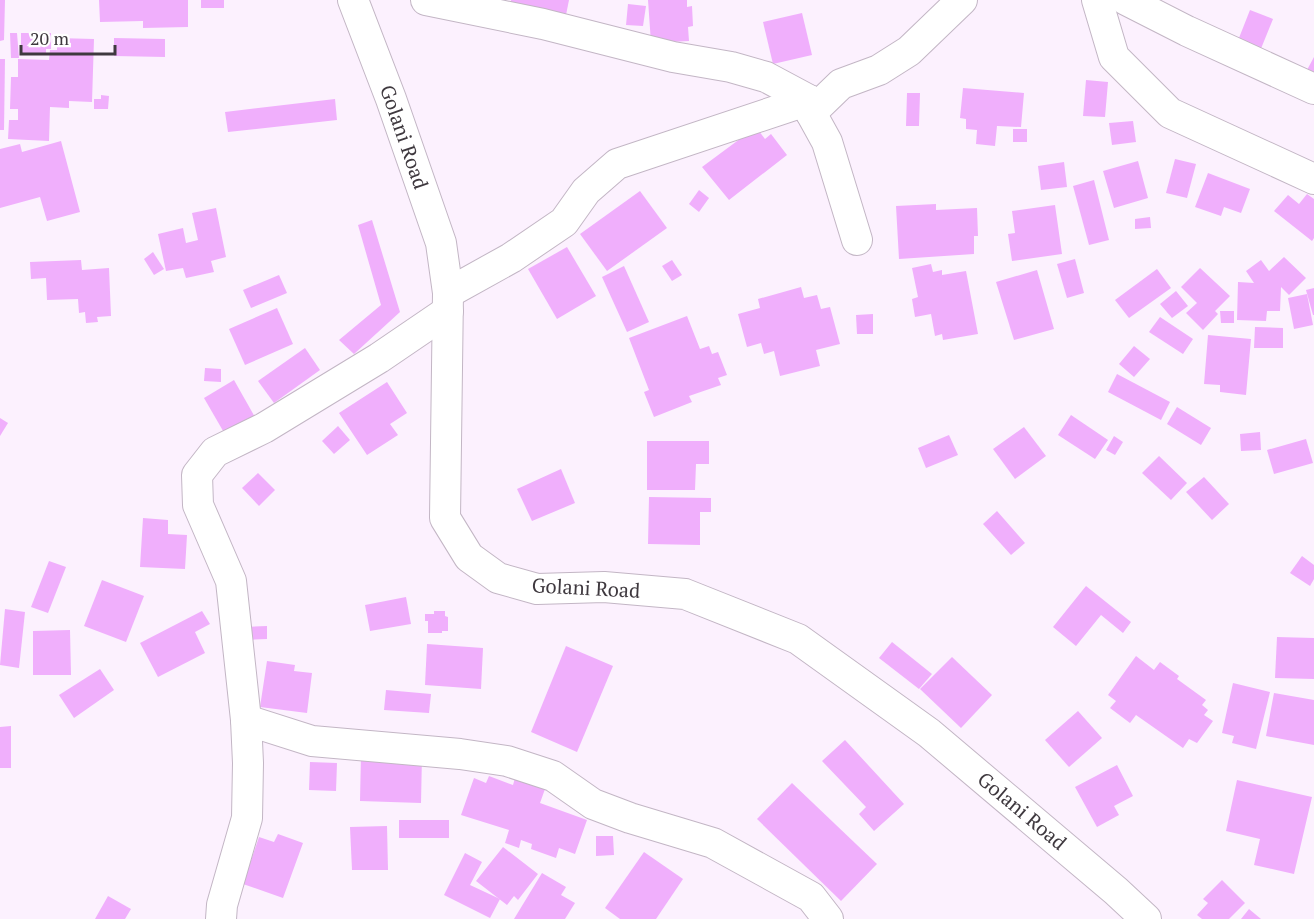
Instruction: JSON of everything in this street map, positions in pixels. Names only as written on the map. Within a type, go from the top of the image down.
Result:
[{"type":"street","name":"Golani Road","points":[[353,0],[391,99],[441,243],[448,302],[445,518],[469,556],[498,578],[537,589],[604,587],[685,594],[798,639],[929,732],[1146,919]]},
{"type":"street","points":[[426,0],[543,24],[673,57],[731,67],[766,77],[810,106],[827,142],[857,240]]},
{"type":"street","points":[[221,919],[222,905],[247,818],[248,763],[246,720],[231,581],[198,505],[197,475],[215,452],[264,428],[379,358],[448,302],[564,222],[586,191],[617,164],[810,106],[841,84],[879,70],[909,51],[962,0]]},
{"type":"street","points":[[1097,0],[1114,57],[1170,113],[1314,179]]},
{"type":"street","points":[[1126,0],[1186,31],[1314,89]]},
{"type":"street","points":[[246,720],[312,741],[460,754],[507,761],[553,776],[593,804],[630,818],[713,843],[811,897],[828,919]]},
{"type":"building","points":[[0,0],[5,0],[4,40],[0,41]]},
{"type":"building","points":[[99,0],[188,0],[188,27],[143,28],[143,21],[100,22]]},
{"type":"building","points":[[201,0],[224,0],[224,8],[201,8]]},
{"type":"building","points":[[511,0],[569,0],[566,15],[510,5]]},
{"type":"building","points":[[648,0],[687,0],[687,7],[692,6],[693,26],[688,27],[689,41],[651,43]]},
{"type":"building","points":[[628,4],[646,6],[643,26],[626,25]]},
{"type":"building","points":[[1250,10],[1273,19],[1260,51],[1237,43]]},
{"type":"building","points":[[802,13],[812,55],[773,64],[763,22]]},
{"type":"building","points":[[10,33],[17,33],[19,58],[11,58]]},
{"type":"building","points":[[21,33],[51,33],[51,49],[46,49],[46,54],[21,54]]},
{"type":"building","points":[[57,38],[94,39],[92,102],[69,101],[69,108],[50,107],[49,141],[8,139],[9,120],[18,120],[18,109],[10,109],[11,77],[18,77],[18,59],[49,60],[50,50],[57,50]]},
{"type":"building","points":[[114,38],[165,39],[165,57],[114,56]]},
{"type":"building","points":[[1314,57],[1314,73],[1307,70]]},
{"type":"building","points":[[0,59],[5,59],[4,130],[0,130]]},
{"type":"building","points":[[1086,80],[1108,82],[1105,117],[1083,116]]},
{"type":"building","points":[[963,88],[1024,93],[1021,127],[997,126],[995,146],[976,144],[977,130],[966,129],[966,119],[960,118]]},
{"type":"building","points":[[907,93],[920,93],[919,126],[906,126]]},
{"type":"building","points":[[101,95],[109,96],[108,109],[94,109],[94,99],[101,99]]},
{"type":"building","points":[[335,99],[337,120],[228,132],[225,112]]},
{"type":"building","points":[[1133,121],[1136,142],[1112,145],[1109,123]]},
{"type":"building","points":[[756,127],[765,139],[771,134],[787,155],[729,200],[702,167]]},
{"type":"building","points":[[1013,129],[1027,129],[1027,142],[1013,142]]},
{"type":"building","points":[[61,141],[80,212],[47,221],[40,197],[0,208],[0,149],[20,144],[22,152]]},
{"type":"building","points":[[1175,159],[1196,164],[1187,198],[1166,193]]},
{"type":"building","points":[[1138,161],[1148,198],[1114,208],[1103,171]]},
{"type":"building","points":[[1064,162],[1067,187],[1041,190],[1038,166]]},
{"type":"building","points":[[1208,173],[1250,189],[1241,213],[1224,207],[1221,216],[1195,207]]},
{"type":"building","points":[[1094,180],[1109,240],[1089,245],[1073,186]]},
{"type":"building","points":[[699,190],[709,198],[699,212],[689,204]]},
{"type":"building","points":[[640,191],[667,228],[607,271],[580,234]]},
{"type":"building","points":[[1307,194],[1314,199],[1314,238],[1312,241],[1274,211],[1288,195],[1299,204]]},
{"type":"building","points":[[936,204],[936,210],[977,208],[978,236],[974,236],[974,254],[899,259],[896,206]]},
{"type":"building","points":[[1055,205],[1062,254],[1012,261],[1008,234],[1015,233],[1012,211]]},
{"type":"building","points":[[216,208],[226,257],[211,261],[214,272],[186,278],[183,268],[166,271],[158,234],[183,228],[186,243],[198,240],[192,213]]},
{"type":"building","points":[[1150,217],[1151,228],[1135,229],[1135,219]]},
{"type":"building","points":[[372,220],[400,312],[354,354],[339,340],[381,305],[358,225]]},
{"type":"building","points":[[567,247],[596,296],[557,319],[528,269]]},
{"type":"building","points":[[153,252],[164,269],[154,275],[144,259]]},
{"type":"building","points":[[1284,257],[1306,278],[1289,295],[1281,287],[1280,311],[1267,311],[1266,321],[1237,320],[1238,282],[1254,283],[1246,271],[1261,260],[1269,271]]},
{"type":"building","points":[[1075,259],[1084,293],[1067,298],[1057,264]]},
{"type":"building","points":[[81,260],[82,270],[109,268],[111,316],[97,317],[98,322],[86,323],[85,312],[79,313],[78,299],[47,300],[46,278],[31,279],[30,262]]},
{"type":"building","points":[[672,260],[682,275],[672,281],[662,266]]},
{"type":"building","points":[[931,264],[933,272],[942,270],[942,275],[966,271],[978,334],[943,340],[942,334],[935,336],[931,314],[915,317],[912,299],[918,297],[912,268]]},
{"type":"building","points":[[624,266],[649,322],[627,332],[602,277]]},
{"type":"building","points":[[1200,268],[1230,296],[1215,311],[1218,314],[1203,330],[1186,313],[1197,303],[1181,287]]},
{"type":"building","points":[[1157,269],[1171,288],[1129,318],[1115,300]]},
{"type":"building","points":[[1037,270],[1054,329],[1014,340],[996,282]]},
{"type":"building","points":[[279,275],[287,293],[251,308],[243,290]]},
{"type":"building","points":[[801,287],[804,298],[817,295],[821,309],[830,307],[840,344],[816,350],[820,366],[780,376],[774,351],[764,354],[761,343],[747,347],[738,314],[760,308],[758,299]]},
{"type":"building","points":[[1314,288],[1314,315],[1313,315],[1306,290]]},
{"type":"building","points":[[1176,291],[1188,306],[1172,318],[1160,304]]},
{"type":"building","points":[[1307,294],[1313,325],[1294,329],[1288,298]]},
{"type":"building","points":[[277,308],[293,344],[245,365],[229,329]]},
{"type":"building","points":[[1220,311],[1234,311],[1234,323],[1221,323]]},
{"type":"building","points":[[873,314],[873,334],[857,334],[856,315]]},
{"type":"building","points":[[687,316],[700,349],[709,346],[712,354],[718,352],[727,375],[718,378],[721,385],[689,396],[692,402],[654,417],[644,392],[649,390],[629,338]]},
{"type":"building","points":[[1160,317],[1193,339],[1183,354],[1149,332]]},
{"type":"building","points":[[1255,327],[1283,328],[1283,348],[1254,348]]},
{"type":"building","points":[[1208,335],[1251,339],[1246,395],[1220,392],[1220,385],[1204,384]]},
{"type":"building","points":[[1134,346],[1150,359],[1134,377],[1119,364]]},
{"type":"building","points":[[305,348],[320,370],[274,403],[258,381]]},
{"type":"building","points":[[205,368],[221,369],[221,382],[204,381]]},
{"type":"building","points":[[1117,374],[1170,402],[1161,420],[1108,392]]},
{"type":"building","points":[[234,380],[256,419],[226,436],[204,398]]},
{"type":"building","points":[[387,382],[407,413],[390,424],[398,435],[367,455],[339,413]]},
{"type":"building","points":[[1177,407],[1211,428],[1201,445],[1167,424]]},
{"type":"building","points":[[1071,415],[1108,440],[1095,459],[1058,435]]},
{"type":"building","points":[[0,418],[8,423],[0,436]]},
{"type":"building","points":[[338,426],[350,440],[334,454],[322,441]]},
{"type":"building","points":[[1024,427],[1046,456],[1015,479],[993,449]]},
{"type":"building","points":[[1260,432],[1261,450],[1241,451],[1240,434]]},
{"type":"building","points":[[949,435],[958,455],[926,468],[918,448]]},
{"type":"building","points":[[1114,436],[1123,442],[1115,455],[1106,450]]},
{"type":"building","points":[[1306,439],[1313,463],[1274,474],[1267,450]]},
{"type":"building","points":[[647,441],[709,441],[709,464],[696,464],[695,490],[647,490]]},
{"type":"building","points":[[1159,456],[1187,483],[1171,500],[1142,473]]},
{"type":"building","points":[[561,469],[575,503],[532,521],[517,489]]},
{"type":"building","points":[[258,473],[275,490],[259,506],[242,488]]},
{"type":"building","points":[[1204,477],[1229,504],[1212,520],[1186,492]]},
{"type":"building","points":[[649,497],[711,498],[711,512],[700,512],[700,545],[648,544]]},
{"type":"building","points":[[997,511],[1025,543],[1011,555],[983,524]]},
{"type":"building","points":[[143,518],[168,520],[168,534],[187,535],[185,569],[140,567]]},
{"type":"building","points":[[1302,556],[1314,565],[1314,579],[1310,586],[1290,573]]},
{"type":"building","points":[[49,561],[66,567],[48,613],[31,607]]},
{"type":"building","points":[[102,580],[144,596],[126,642],[84,626]]},
{"type":"building","points":[[1086,586],[1131,622],[1123,633],[1101,615],[1076,646],[1053,627]]},
{"type":"building","points":[[406,597],[411,624],[370,631],[365,605]]},
{"type":"building","points":[[5,609],[25,612],[19,668],[0,665]]},
{"type":"building","points":[[202,611],[210,624],[195,632],[205,653],[158,677],[140,643]]},
{"type":"building","points":[[434,611],[445,611],[445,616],[448,617],[448,631],[428,633],[428,621],[425,621],[425,614],[434,614]]},
{"type":"building","points":[[267,626],[267,639],[243,640],[243,627]]},
{"type":"building","points":[[70,630],[71,675],[33,675],[33,631]]},
{"type":"building","points":[[1277,637],[1314,638],[1314,679],[1275,678]]},
{"type":"building","points":[[892,642],[932,674],[919,689],[879,658]]},
{"type":"building","points":[[427,644],[483,648],[481,689],[425,685]]},
{"type":"building","points":[[566,646],[613,666],[577,752],[531,732]]},
{"type":"building","points":[[1136,656],[1154,670],[1160,662],[1179,676],[1177,679],[1206,700],[1202,705],[1208,710],[1204,715],[1213,721],[1197,743],[1189,739],[1183,748],[1136,715],[1130,723],[1110,708],[1116,701],[1108,695]]},
{"type":"building","points":[[952,657],[992,695],[961,728],[920,689]]},
{"type":"building","points":[[267,661],[295,665],[294,671],[312,673],[307,713],[260,707]]},
{"type":"building","points":[[100,669],[114,690],[74,718],[59,695]]},
{"type":"building","points":[[1233,683],[1270,692],[1256,749],[1232,743],[1234,736],[1222,733]]},
{"type":"building","points":[[386,690],[431,694],[429,713],[384,710]]},
{"type":"building","points":[[1274,693],[1314,700],[1314,745],[1266,736]]},
{"type":"building","points":[[1078,711],[1102,738],[1069,767],[1045,740]]},
{"type":"building","points":[[11,726],[11,768],[0,768],[0,727]]},
{"type":"building","points":[[845,740],[904,804],[874,831],[859,814],[866,807],[822,761]]},
{"type":"building","points":[[361,754],[422,755],[421,803],[360,801]]},
{"type":"building","points":[[310,762],[337,763],[336,791],[309,790]]},
{"type":"building","points":[[1117,765],[1133,796],[1114,806],[1119,815],[1097,827],[1075,787]]},
{"type":"building","points":[[489,776],[513,785],[515,778],[545,789],[540,803],[587,820],[575,854],[559,848],[556,858],[531,849],[532,844],[521,840],[519,848],[505,843],[509,830],[461,815],[474,778],[486,783]]},
{"type":"building","points":[[1237,780],[1312,797],[1294,874],[1254,865],[1260,839],[1226,831]]},
{"type":"building","points":[[792,783],[877,864],[841,901],[757,819]]},
{"type":"building","points":[[399,820],[449,820],[449,838],[399,838]]},
{"type":"building","points":[[387,826],[388,870],[352,870],[350,827]]},
{"type":"building","points":[[278,834],[303,843],[283,898],[243,884],[259,837],[274,842]]},
{"type":"building","points":[[596,836],[613,836],[614,855],[596,856]]},
{"type":"building","points":[[503,847],[538,874],[518,900],[514,896],[507,905],[476,881]]},
{"type":"building","points":[[644,852],[683,879],[656,919],[620,919],[605,908]]},
{"type":"building","points":[[465,853],[482,862],[470,885],[500,899],[490,918],[444,895]]},
{"type":"building","points":[[542,873],[566,887],[561,895],[575,903],[565,919],[514,919]]},
{"type":"building","points":[[1222,880],[1245,903],[1229,919],[1202,919],[1197,915],[1208,903],[1203,899]]},
{"type":"building","points":[[108,896],[131,909],[125,919],[95,919]]},
{"type":"building","points":[[1249,909],[1261,919],[1241,919]]}]
